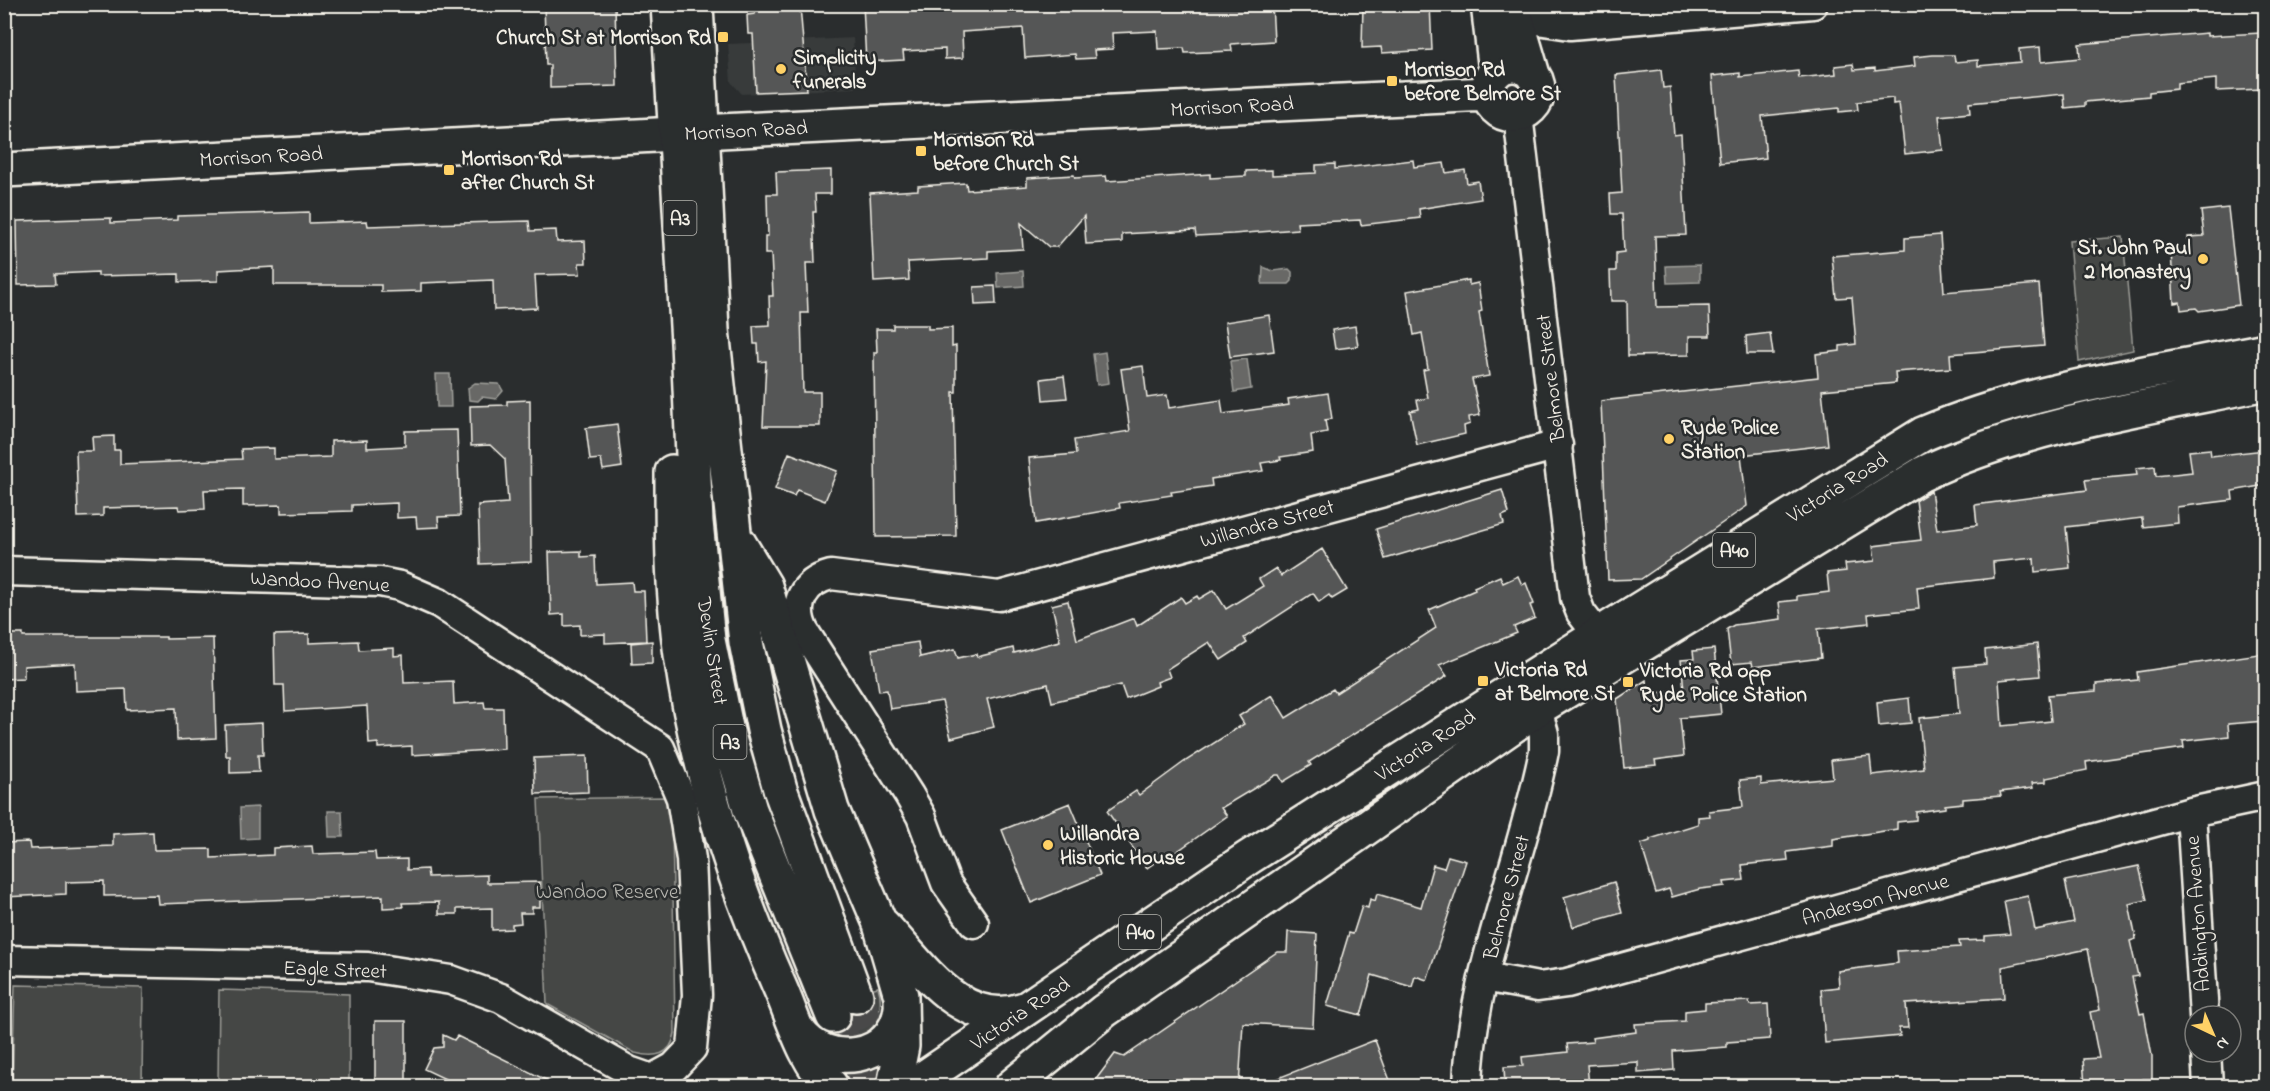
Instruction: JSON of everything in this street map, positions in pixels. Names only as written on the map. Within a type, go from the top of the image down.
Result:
[{"type":"main road","name":"A3","points":[[668,4],[688,133],[698,296]]},
{"type":"main road","name":"A3","points":[[688,133],[696,4]]},
{"type":"main road","name":"Morrison Road","points":[[4,170],[688,133],[1492,83],[1503,67],[1519,66],[1516,29]]},
{"type":"main road","points":[[1516,29],[1537,83],[1537,99],[1526,112],[1518,115],[1502,113],[1495,108],[1492,83],[1516,29]]},
{"type":"main road","name":"Devlin Street","points":[[698,296],[734,534],[746,642],[780,789],[845,1006],[750,810],[727,732],[708,640],[696,522],[688,343],[698,296]]},
{"type":"main road","points":[[688,343],[671,421],[672,538],[681,654],[698,748],[729,853],[762,947],[802,1041],[820,1075],[831,1086]]},
{"type":"main road","name":"Victoria Road","points":[[912,1086],[1248,858],[1598,635],[1889,454],[1945,425],[2046,395],[2265,350]]},
{"type":"main road","name":"Victoria Road","points":[[1012,1086],[1045,1073],[1104,1011],[1538,709],[1905,484],[1964,454],[2009,439],[2265,384]]},
{"type":"main road","points":[[734,534],[765,586],[832,810],[879,921],[899,988],[903,1024],[894,1086]]},
{"type":"main road","points":[[879,921],[939,985],[963,1004],[977,1011],[995,1015],[1031,1006]]},
{"type":"main road","points":[[802,1041],[807,1041],[828,1053],[840,1056],[864,1053],[880,1044],[895,1027],[901,1008],[899,988]]},
{"type":"main road","points":[[943,1086],[965,1058],[999,1026]]},
{"type":"main road","points":[[802,1041],[809,1065],[804,1086]]},
{"type":"main road","points":[[993,1086],[1045,1073]]},
{"type":"street","points":[[1516,29],[1531,19],[1570,25],[1813,4]]},
{"type":"street","points":[[1516,29],[1540,38],[1570,25]]},
{"type":"street","name":"Belmore Street","points":[[1518,115],[1575,598],[1581,613],[1598,635]]},
{"type":"street","name":"Willandra Street","points":[[974,923],[946,883],[921,816],[804,631],[798,609],[801,597],[808,586],[819,578],[831,575],[999,596],[1558,445]]},
{"type":"street","name":"Wandoo Avenue","points":[[4,571],[359,580],[400,586],[439,603],[660,748],[681,798],[691,859],[695,929],[697,995],[692,1048],[674,1067]]},
{"type":"street","name":"Belmore Street","points":[[1468,1086],[1471,1034],[1540,769],[1544,734],[1538,709]]},
{"type":"street","name":"Anderson Avenue","points":[[1484,977],[1538,987],[1567,984],[2191,812],[2265,795]]},
{"type":"street","name":"Addington Avenue","points":[[2191,812],[2203,1004]]},
{"type":"street","name":"Eagle Street","points":[[4,960],[368,967],[451,980],[501,998],[629,1071],[652,1079],[674,1067]]},
{"type":"street","points":[[2207,1064],[2208,1086]]},
{"type":"shaded area","points":[[853,38],[856,88],[742,94],[731,82],[728,44]]},
{"type":"shaded area","points":[[1700,265],[1700,282],[1667,283],[1666,266]]},
{"type":"shaded area","points":[[1263,267],[1273,271],[1289,269],[1292,272],[1292,281],[1289,284],[1262,284]]},
{"type":"shaded area","points":[[1023,271],[1024,286],[998,288],[997,273]]},
{"type":"shaded area","points":[[1105,352],[1109,383],[1097,385],[1093,354]]},
{"type":"shaded area","points":[[1247,359],[1251,389],[1234,392],[1230,361]]},
{"type":"shaded area","points":[[436,374],[450,374],[451,407],[437,407]]},
{"type":"shaded area","points":[[475,383],[499,384],[503,391],[496,399],[482,397],[478,401],[469,400],[468,388]]},
{"type":"shaded area","points":[[258,807],[258,838],[241,839],[240,808]]},
{"type":"shaded area","points":[[328,811],[342,811],[343,837],[329,837]]},
{"type":"green space","points":[[2123,237],[2133,350],[2079,362],[2069,241]]},
{"type":"green space","name":"Wandoo Reserve","points":[[667,797],[672,818],[675,1033],[666,1051],[649,1055],[635,1053],[547,1004],[538,799]]},
{"type":"green space","points":[[15,985],[143,988],[142,1086],[12,1086]]},
{"type":"green space","points":[[878,987],[880,1007],[873,1027],[866,1034],[848,1042],[835,1039],[820,1031],[870,989]]},
{"type":"green space","points":[[219,990],[349,994],[349,1086],[218,1086]]},
{"type":"building","points":[[544,4],[615,4],[617,86],[550,88],[550,65],[546,65]]},
{"type":"building","points":[[755,4],[800,6],[807,90],[756,92],[753,34],[748,34],[747,15],[755,14]]},
{"type":"building","points":[[863,4],[1059,4],[1059,9],[1140,4],[1272,4],[1274,41],[1231,44],[1232,51],[1185,53],[1184,48],[1158,49],[1157,31],[1112,33],[1113,49],[1094,50],[1095,58],[1076,59],[1075,54],[1025,58],[1023,28],[962,32],[963,58],[945,59],[945,49],[903,51],[904,60],[866,62]]},
{"type":"building","points":[[1363,4],[1430,4],[1432,50],[1382,53],[1381,47],[1362,48]]},
{"type":"building","points":[[2207,33],[2207,36],[2261,33],[2263,89],[2216,91],[2216,79],[2177,83],[2177,89],[2149,92],[2149,96],[2085,102],[2085,106],[2065,108],[2064,94],[1969,103],[1970,113],[1939,116],[1943,150],[1905,154],[1899,103],[1893,104],[1893,98],[1857,102],[1858,110],[1839,112],[1839,108],[1762,116],[1766,158],[1720,163],[1712,76],[1740,73],[1740,77],[1798,71],[1799,78],[1836,74],[1835,66],[1853,64],[1854,70],[1875,68],[1875,71],[1915,66],[1914,57],[1933,55],[1954,55],[1955,62],[1978,60],[1978,66],[2020,62],[2019,49],[2040,47],[2041,62],[2080,58],[2079,44]]},
{"type":"building","points":[[1661,70],[1663,88],[1670,87],[1674,135],[1681,134],[1686,235],[1655,236],[1657,307],[1709,306],[1710,336],[1689,336],[1689,355],[1628,356],[1627,301],[1611,301],[1610,271],[1616,271],[1616,253],[1624,252],[1622,214],[1611,214],[1610,194],[1622,193],[1616,75]]},
{"type":"building","points":[[1413,160],[1414,167],[1444,163],[1446,173],[1465,170],[1467,183],[1478,181],[1481,199],[1419,209],[1420,218],[1361,225],[1360,220],[1297,223],[1298,229],[1233,234],[1196,236],[1195,230],[1122,234],[1122,242],[1086,244],[1084,216],[1057,247],[1049,247],[1021,223],[1023,249],[988,251],[988,258],[908,262],[909,280],[874,282],[870,193],[918,190],[918,186],[966,183],[967,190],[1027,186],[1027,178],[1074,175],[1075,178],[1106,176],[1107,181],[1210,174],[1210,178],[1246,176],[1246,171],[1272,170],[1272,175],[1316,173],[1316,165],[1335,164],[1335,169]]},
{"type":"building","points":[[831,170],[831,194],[815,194],[816,212],[813,212],[815,263],[806,263],[808,313],[801,313],[803,392],[820,392],[820,426],[763,426],[766,361],[759,362],[758,344],[754,344],[753,326],[770,325],[769,296],[773,296],[771,254],[765,254],[765,236],[768,236],[767,194],[777,194],[776,172]]},
{"type":"building","name":"St. John Paul 2 Monastery","points":[[2228,208],[2239,305],[2199,311],[2196,308],[2181,310],[2180,302],[2174,303],[2171,251],[2189,249],[2188,237],[2204,236],[2201,211]]},
{"type":"building","points":[[309,212],[309,223],[367,221],[368,226],[529,221],[530,231],[556,230],[557,242],[585,241],[586,263],[579,263],[580,274],[535,275],[537,308],[494,310],[493,280],[421,283],[421,291],[381,292],[381,285],[274,285],[274,267],[218,270],[218,281],[179,282],[179,274],[98,276],[98,272],[55,274],[56,284],[18,285],[17,221],[111,218],[111,223],[177,220],[177,216]]},
{"type":"building","points":[[1940,235],[1944,292],[2039,284],[2044,346],[1950,354],[1951,368],[1895,372],[1896,383],[1822,390],[1828,445],[1741,455],[1747,506],[1641,579],[1608,580],[1601,401],[1818,377],[1816,354],[1840,351],[1840,346],[1856,344],[1852,297],[1836,298],[1832,256],[1905,250],[1905,238]]},
{"type":"building","points":[[1469,280],[1469,285],[1478,283],[1482,311],[1479,312],[1489,376],[1472,379],[1480,415],[1469,417],[1470,424],[1464,426],[1465,434],[1417,445],[1410,411],[1419,409],[1417,400],[1428,398],[1423,370],[1428,369],[1422,333],[1414,335],[1407,291]]},
{"type":"building","points":[[995,286],[996,304],[975,305],[974,287]]},
{"type":"building","points":[[1269,315],[1274,351],[1230,357],[1225,322]]},
{"type":"building","points":[[893,325],[928,325],[928,329],[952,328],[952,347],[956,346],[956,392],[953,392],[956,536],[876,537],[874,352],[877,352],[876,329],[893,329]]},
{"type":"building","points":[[1355,326],[1358,346],[1335,349],[1332,330]]},
{"type":"building","points":[[1770,333],[1773,354],[1747,354],[1746,336]]},
{"type":"building","points":[[1143,366],[1147,398],[1167,395],[1169,408],[1221,400],[1223,414],[1289,405],[1288,399],[1328,393],[1332,419],[1325,420],[1327,432],[1311,435],[1313,452],[1280,457],[1281,460],[1261,463],[1263,471],[1211,479],[1212,486],[1119,503],[1120,508],[1036,523],[1029,458],[1076,454],[1074,440],[1130,431],[1121,369]]},
{"type":"building","points":[[1064,376],[1067,398],[1043,400],[1041,379]]},
{"type":"building","points":[[530,400],[531,562],[480,564],[478,505],[508,503],[505,459],[490,445],[471,446],[470,406],[507,405],[507,401]]},
{"type":"building","points":[[617,424],[622,467],[603,470],[601,459],[590,460],[586,428]]},
{"type":"building","points":[[457,430],[460,516],[438,517],[439,527],[417,528],[416,517],[397,518],[397,503],[352,505],[352,511],[281,513],[281,505],[243,506],[243,489],[204,490],[205,509],[179,510],[178,506],[103,508],[103,516],[78,517],[76,451],[93,451],[92,437],[114,436],[114,450],[120,450],[120,464],[242,459],[241,449],[274,448],[274,459],[331,457],[331,441],[367,440],[367,448],[405,446],[405,431]]},
{"type":"building","points":[[2210,449],[2211,456],[2265,450],[2265,485],[2232,491],[2233,500],[2177,507],[2178,523],[2143,527],[2142,518],[2066,527],[2070,568],[2035,572],[2034,558],[1993,562],[1994,578],[1917,587],[1919,609],[1868,614],[1869,623],[1818,629],[1821,658],[1753,667],[1752,662],[1731,664],[1727,629],[1734,625],[1781,619],[1779,602],[1797,600],[1797,596],[1829,592],[1827,573],[1846,571],[1845,564],[1875,561],[1873,546],[1921,540],[1916,500],[1931,491],[1937,530],[1977,525],[1975,505],[2087,490],[2085,480],[2137,475],[2136,468],[2155,466],[2156,476],[2192,472],[2189,451]]},
{"type":"building","points":[[789,453],[837,471],[825,501],[797,490],[794,496],[775,489]]},
{"type":"building","points":[[1502,490],[1509,513],[1502,516],[1504,524],[1385,559],[1376,529]]},
{"type":"building","points":[[1322,549],[1347,590],[1332,599],[1329,595],[1319,602],[1313,593],[1244,638],[1247,643],[1221,660],[1209,642],[1167,669],[1170,677],[1157,682],[1158,686],[1126,699],[1121,685],[1052,702],[1048,684],[987,699],[994,727],[951,738],[942,701],[890,709],[887,690],[879,691],[872,649],[918,642],[920,657],[955,649],[958,658],[976,654],[977,657],[1013,648],[1014,653],[1060,641],[1052,605],[1068,601],[1077,640],[1134,618],[1137,626],[1181,597],[1185,603],[1197,596],[1199,599],[1214,590],[1226,609],[1263,586],[1259,579],[1276,568],[1281,576]]},
{"type":"building","points":[[581,551],[581,557],[595,556],[596,584],[632,582],[633,591],[644,591],[646,641],[605,643],[605,634],[580,635],[580,625],[564,626],[564,614],[551,615],[549,552]]},
{"type":"building","points":[[1500,576],[1503,583],[1518,576],[1522,585],[1526,583],[1534,604],[1530,605],[1535,618],[1514,627],[1517,633],[1439,665],[1447,676],[1309,762],[1311,765],[1283,782],[1279,775],[1276,775],[1221,808],[1227,816],[1162,862],[1160,859],[1147,868],[1107,811],[1136,791],[1139,795],[1184,762],[1244,724],[1239,716],[1272,695],[1286,718],[1333,689],[1336,693],[1436,628],[1429,610],[1475,590],[1474,587]]},
{"type":"building","points":[[4,634],[23,634],[23,637],[213,638],[216,738],[177,740],[176,708],[127,710],[126,689],[76,691],[75,663],[24,666],[24,678],[4,679]]},
{"type":"building","points":[[309,634],[309,643],[358,641],[359,650],[394,648],[394,656],[403,655],[404,683],[453,681],[454,704],[484,702],[485,708],[503,708],[504,749],[412,755],[412,746],[378,748],[378,743],[369,744],[367,706],[285,711],[284,685],[275,685],[274,635]]},
{"type":"building","points":[[652,641],[652,663],[632,664],[631,643]]},
{"type":"building","points":[[2037,644],[2040,676],[1999,680],[2002,726],[2051,721],[2048,695],[2096,691],[2096,684],[2138,680],[2137,672],[2265,653],[2265,721],[2228,724],[2229,736],[2183,741],[2184,748],[2086,762],[2087,770],[2046,778],[2046,782],[2032,783],[2033,788],[2000,792],[2001,796],[1963,799],[1963,803],[1945,805],[1945,808],[1916,812],[1916,820],[1897,822],[1897,829],[1833,839],[1833,846],[1787,852],[1788,860],[1742,865],[1744,880],[1724,882],[1725,886],[1700,889],[1672,897],[1669,889],[1656,893],[1641,844],[1698,824],[1698,817],[1710,816],[1709,811],[1743,807],[1740,780],[1761,778],[1761,785],[1833,778],[1831,760],[1870,756],[1872,775],[1924,769],[1919,718],[1959,714],[1955,667],[1986,664],[1985,650]]},
{"type":"building","points":[[1714,649],[1721,714],[1680,718],[1684,756],[1655,760],[1656,765],[1624,768],[1617,699],[1646,680],[1648,694],[1684,690],[1681,660],[1694,659],[1693,651]]},
{"type":"building","points":[[1909,698],[1911,723],[1879,726],[1877,702]]},
{"type":"building","points":[[262,723],[263,755],[258,755],[259,772],[230,773],[230,756],[226,756],[225,725]]},
{"type":"building","points":[[587,756],[588,792],[535,794],[534,758]]},
{"type":"building","name":"Willandra Historic House","points":[[1070,803],[1100,875],[1031,903],[1002,830]]},
{"type":"building","points":[[153,832],[154,850],[211,849],[211,858],[273,855],[273,848],[312,846],[313,854],[375,852],[376,860],[407,859],[407,870],[427,869],[428,877],[487,875],[487,883],[540,882],[540,907],[532,907],[532,913],[520,913],[521,923],[512,924],[512,929],[492,930],[492,908],[457,909],[457,914],[439,914],[439,902],[402,903],[403,907],[383,908],[383,896],[158,904],[157,895],[104,896],[104,881],[66,882],[66,894],[4,897],[4,843],[29,842],[30,849],[113,846],[113,834]]},
{"type":"building","points":[[1448,856],[1466,861],[1427,980],[1415,976],[1412,987],[1372,975],[1361,1015],[1327,1006],[1349,933],[1353,934],[1362,906],[1368,908],[1370,899],[1375,901],[1377,894],[1421,907],[1433,865],[1444,868]]},
{"type":"building","points":[[2139,866],[2147,900],[2129,904],[2136,939],[2130,941],[2138,976],[2132,977],[2140,1014],[2144,1013],[2152,1056],[2152,1079],[2143,1079],[2144,1086],[2085,1086],[2083,1059],[2099,1058],[2090,1012],[2100,1010],[2088,949],[2002,967],[2004,998],[1906,1004],[1908,1028],[1899,1028],[1900,1036],[1825,1043],[1821,989],[1839,987],[1838,971],[1898,963],[1897,951],[1960,947],[1959,941],[1985,940],[1985,936],[2010,934],[2004,901],[2028,896],[2035,930],[2074,922],[2065,881]]},
{"type":"building","points":[[1614,882],[1622,913],[1573,927],[1564,897]]},
{"type":"building","points":[[1288,932],[1317,934],[1313,1027],[1243,1023],[1239,1086],[1091,1086],[1115,1054],[1124,1057],[1277,952],[1287,952]]},
{"type":"building","points":[[1749,1001],[1750,1005],[1768,1004],[1770,1039],[1727,1042],[1727,1047],[1673,1051],[1674,1070],[1638,1073],[1638,1062],[1587,1065],[1589,1086],[1505,1086],[1504,1067],[1523,1066],[1522,1057],[1568,1052],[1567,1044],[1593,1042],[1592,1038],[1636,1032],[1635,1024],[1685,1021],[1685,1011],[1705,1009],[1705,1003]]},
{"type":"building","points":[[375,1021],[406,1021],[406,1086],[375,1086]]},
{"type":"building","points":[[443,1035],[454,1040],[457,1036],[558,1086],[460,1086],[424,1069],[434,1048],[443,1047]]},
{"type":"building","points":[[1375,1040],[1392,1086],[1351,1086],[1349,1081],[1333,1086],[1258,1086]]},
{"type":"tunnel","points":[[856,996],[886,1072]]},
{"type":"tunnel","points":[[833,1016],[863,1086]]},
{"type":"place","name":"Church St at Morrison Rd","points":[[723,37]]},
{"type":"place","name":"Simplicity funerals","points":[[781,69]]},
{"type":"place","name":"Morrison Rd before Belmore St","points":[[1392,81]]},
{"type":"place","name":"Morrison Rd before Church St","points":[[921,151]]},
{"type":"place","name":"Morrison Rd after Church St","points":[[449,170]]},
{"type":"place","name":"St. John Paul 2 Monastery","points":[[2203,259]]},
{"type":"place","name":"Ryde Police Station","points":[[1669,439]]},
{"type":"place","name":"Victoria Rd at Belmore St","points":[[1483,681]]},
{"type":"place","name":"Victoria Rd opp Ryde Police Station","points":[[1628,682]]},
{"type":"place","name":"Willandra Historic House","points":[[1048,845]]}]
